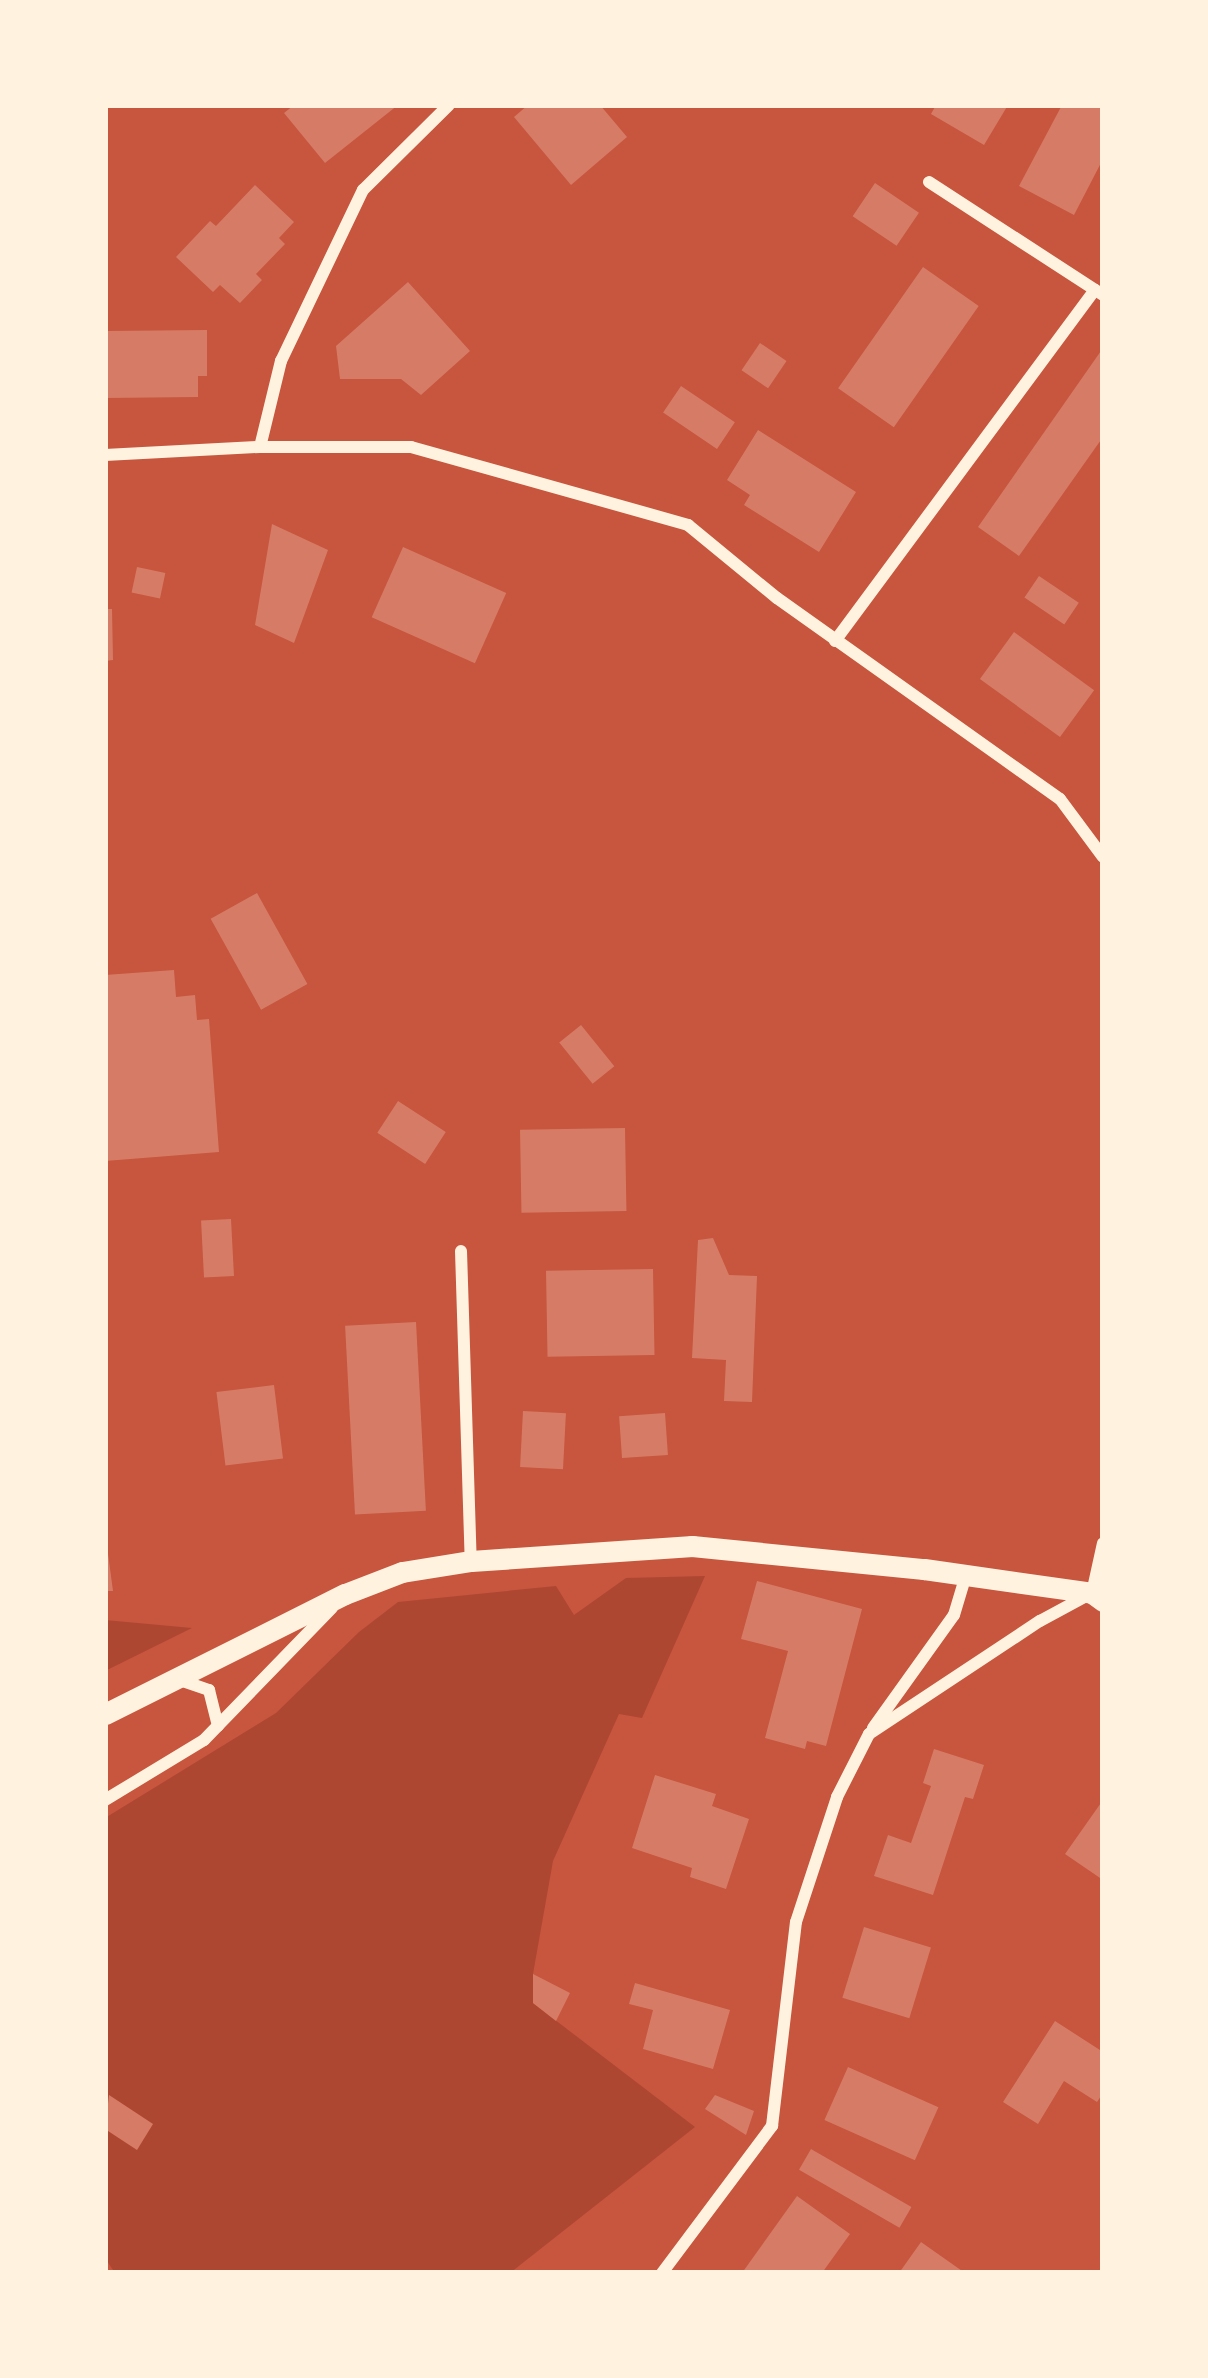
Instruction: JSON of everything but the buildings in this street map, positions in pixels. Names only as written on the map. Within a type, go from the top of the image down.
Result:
[{"type":"street","points":[[260,447],[281,361],[363,190],[448,105]]},
{"type":"street","points":[[835,641],[1099,293],[929,182]]},
{"type":"street","points":[[105,455],[260,447],[411,447],[650,510],[688,525],[835,641],[1060,800],[1103,857]]},
{"type":"street","points":[[461,1251],[471,1561]]},
{"type":"street","points":[[1099,1594],[1103,1543]]},
{"type":"street","points":[[105,1714],[345,1594],[402,1572],[471,1561],[692,1546],[1099,1594]]},
{"type":"street","points":[[662,2273],[772,2126],[796,1922],[837,1797],[868,1734],[953,1615],[966,1576]]},
{"type":"street","points":[[105,1800],[204,1740],[345,1594]]},
{"type":"street","points":[[868,1734],[1099,1594]]},
{"type":"street","points":[[176,1679],[208,1690],[218,1726]]},
{"type":"shaded area","points":[[705,1576],[642,1718],[619,1714],[553,1861],[533,1974],[533,2003],[695,2127],[510,2273],[115,2273],[105,2258],[105,1818],[276,1713],[359,1632],[398,1602],[556,1586],[574,1615],[626,1578]]},
{"type":"shaded area","points":[[105,1620],[192,1628],[105,1671]]}]
